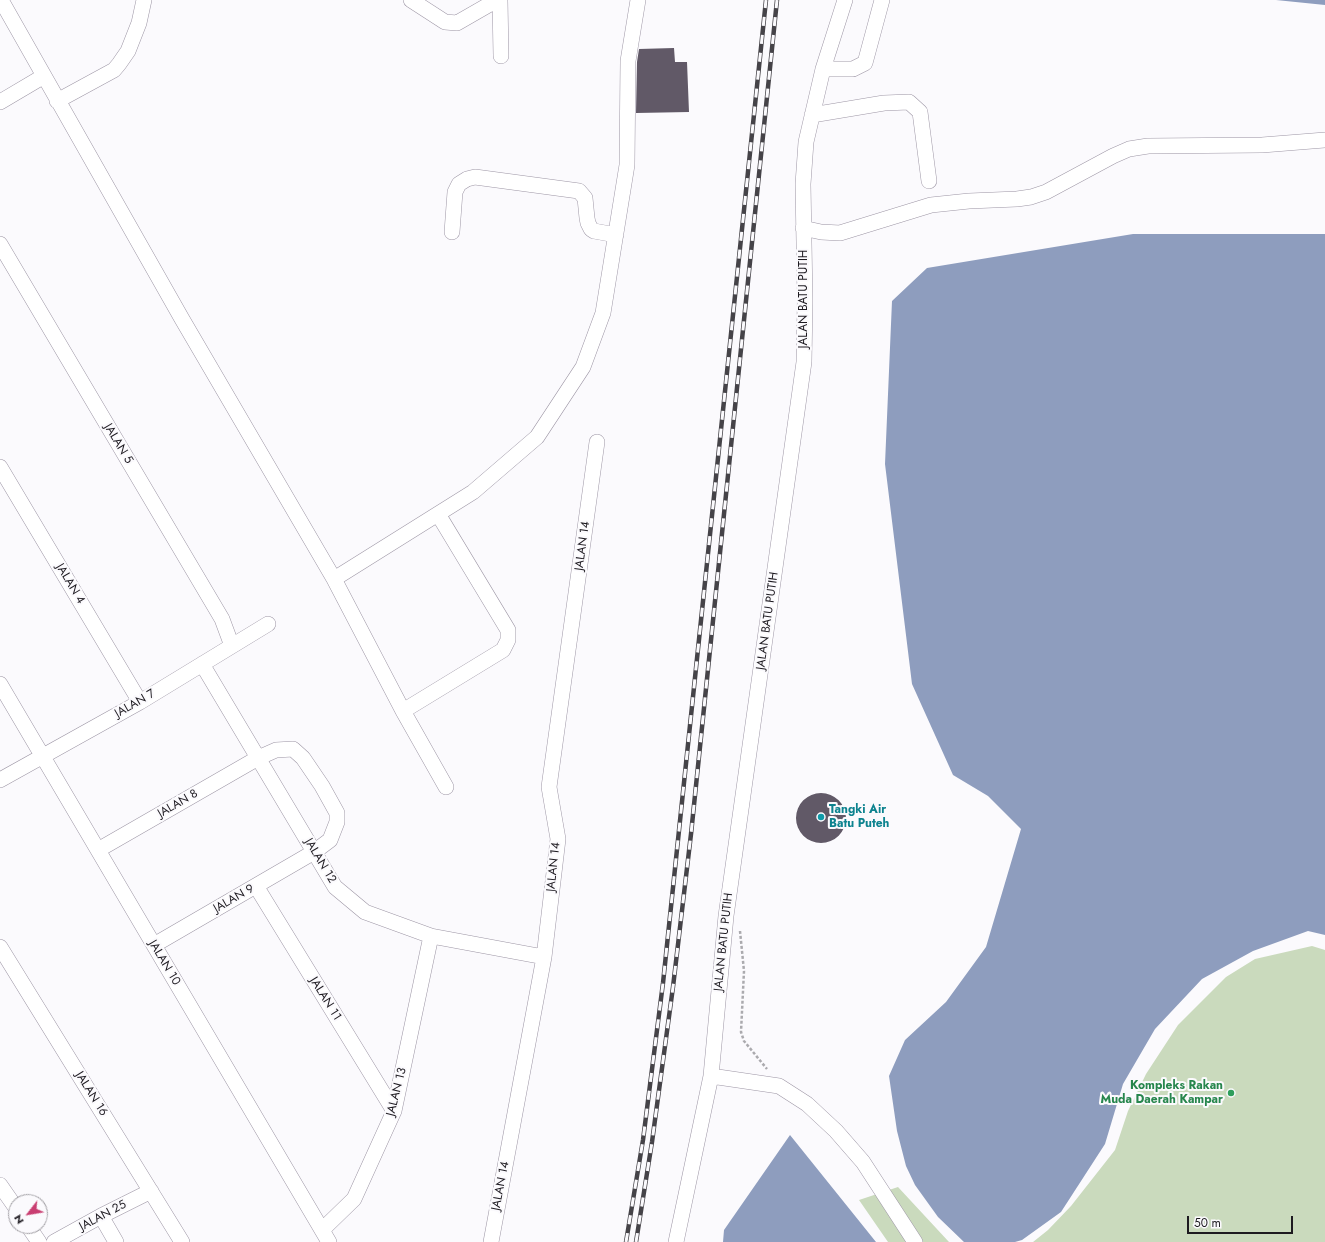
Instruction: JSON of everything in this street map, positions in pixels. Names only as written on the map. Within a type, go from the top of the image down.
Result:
[{"type":"street","points":[[1,0],[182,319],[334,579],[403,711],[446,787]]},
{"type":"street","points":[[57,101],[114,70],[128,51],[139,23],[144,0]]},
{"type":"street","points":[[411,0],[445,22],[457,23],[499,0],[501,56]]},
{"type":"street","points":[[334,579],[473,492],[537,437],[583,367],[603,313],[628,165],[628,61],[638,0]]},
{"type":"street","name":"JALAN BATU PUTIH","points":[[676,1242],[711,1076],[726,916],[804,362],[805,302],[803,184],[806,142],[823,68],[845,0]]},
{"type":"street","points":[[823,68],[852,69],[865,63],[882,0]]},
{"type":"street","points":[[0,102],[44,76]]},
{"type":"street","points":[[812,115],[884,103],[909,102],[920,112],[929,181]]},
{"type":"street","points":[[804,228],[821,232],[840,232],[931,205],[1032,197],[1046,192],[1129,149],[1148,146],[1262,145],[1325,140]]},
{"type":"street","points":[[452,232],[455,192],[459,184],[467,179],[475,177],[580,191],[586,198],[588,223],[591,229],[594,231],[616,235]]},
{"type":"street","name":"JALAN 5","points":[[0,244],[222,619],[232,646]]},
{"type":"street","name":"JALAN 14","points":[[490,1242],[544,958],[558,840],[549,787],[597,442]]},
{"type":"street","name":"JALAN 4","points":[[0,467],[140,702]]},
{"type":"street","points":[[403,711],[503,650],[508,640],[508,630],[438,514]]},
{"type":"street","name":"JALAN 7","points":[[0,780],[140,702],[268,624]]},
{"type":"street","name":"JALAN 12","points":[[202,664],[335,887],[365,912],[431,936],[544,958]]},
{"type":"street","name":"JALAN 10","points":[[0,684],[325,1236]]},
{"type":"street","name":"JALAN 8","points":[[98,850],[258,758],[276,750],[293,749],[303,758],[322,786],[336,813],[337,822],[330,840],[314,852]]},
{"type":"street","name":"JALAN 9","points":[[154,945],[314,852]]},
{"type":"street","name":"JALAN 11","points":[[256,886],[394,1111]]},
{"type":"street","name":"JALAN 13","points":[[325,1236],[354,1199],[394,1111],[431,936]]},
{"type":"street","name":"JALAN 16","points":[[0,946],[182,1242]]},
{"type":"street","points":[[711,1076],[779,1086],[807,1104],[836,1131],[863,1162],[915,1242]]},
{"type":"street","points":[[0,1184],[8,1196]]},
{"type":"street","name":"JALAN 25","points":[[54,1242],[151,1191]]},
{"type":"street","points":[[101,1216],[116,1242]]},
{"type":"path","points":[[740,930],[744,971],[741,1032],[744,1041],[766,1069],[771,1072]]},
{"type":"green space","name":"Kompleks Rakan Muda Daerah Kampar","points":[[1312,946],[1325,950],[1325,1242],[1033,1242],[1048,1230],[1071,1206],[1115,1150],[1128,1111],[1146,1074],[1178,1025],[1226,977],[1255,959]]},
{"type":"green space","points":[[898,1187],[949,1242],[888,1242],[859,1200]]},
{"type":"water","points":[[1276,0],[1325,0],[1325,5]]},
{"type":"water","points":[[1133,234],[1325,234],[1325,935],[1308,931],[1253,951],[1202,979],[1155,1029],[1123,1084],[1105,1144],[1061,1212],[1022,1240],[1015,1242],[964,1242],[938,1217],[915,1185],[906,1166],[897,1131],[889,1076],[905,1040],[946,1002],[986,947],[1021,829],[988,796],[953,775],[912,684],[885,464],[892,301],[927,268]]},
{"type":"water","points":[[790,1135],[876,1242],[723,1242],[724,1230]]},
{"type":"building","points":[[674,48],[675,62],[687,62],[689,112],[636,113],[637,62],[639,49]]},
{"type":"building","name":"Tangki Air Batu Puteh","points":[[826,793],[831,794],[839,800],[845,808],[845,828],[839,836],[831,842],[816,843],[811,842],[803,836],[797,828],[796,813],[797,808],[803,800],[811,794]]},
{"type":"railway","points":[[626,1242],[643,1140],[663,983],[766,0]]},
{"type":"railway","points":[[636,1242],[652,1142],[673,987],[691,834],[777,0]]},
{"type":"place","name":"Tangki Air Batu Puteh","points":[[821,817]]},
{"type":"place","name":"Kompleks Rakan Muda Daerah Kampar","points":[[1231,1093]]}]
